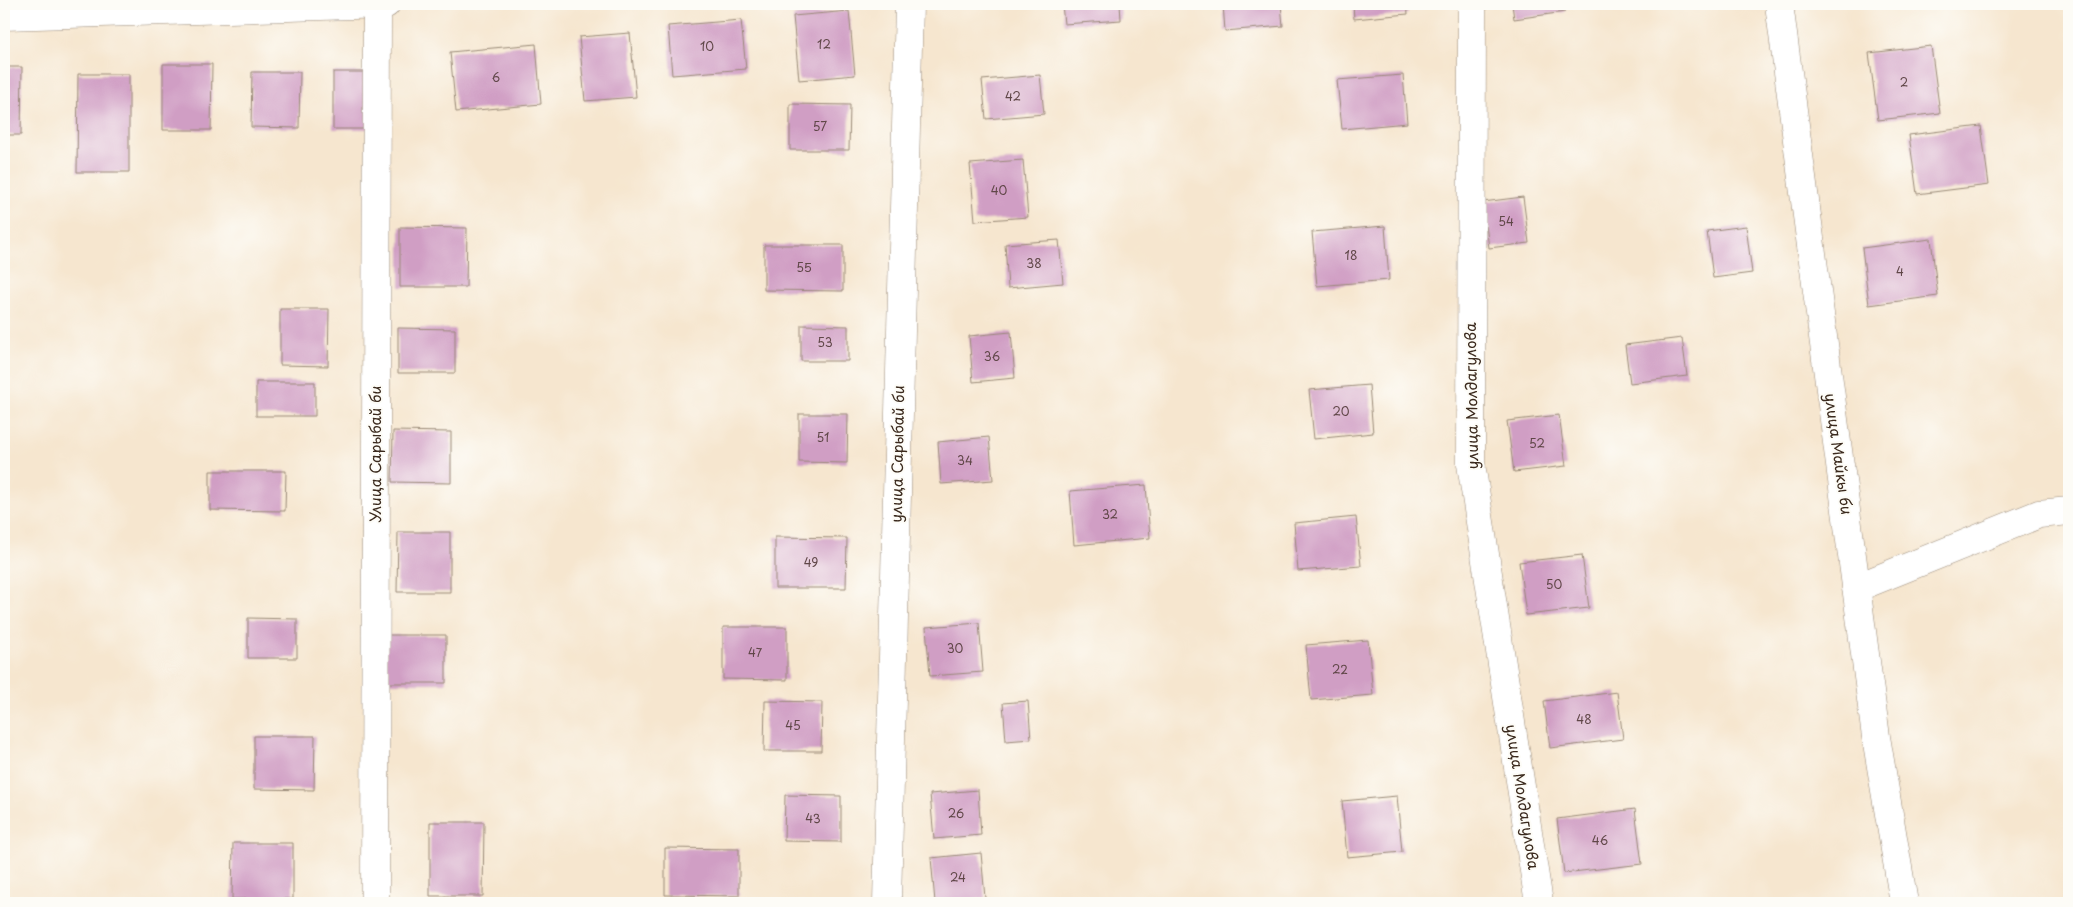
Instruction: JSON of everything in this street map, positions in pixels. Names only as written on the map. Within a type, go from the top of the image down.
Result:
[{"type":"street","points":[[4,16],[380,4]]},
{"type":"street","name":"Улица Сарыбай би","points":[[375,903],[380,4]]},
{"type":"street","name":"улица Сарыбай би","points":[[887,903],[909,4]]},
{"type":"street","name":"улица Молдагулова","points":[[1472,4],[1471,464],[1539,903]]},
{"type":"street","name":"улица Майкы би","points":[[1779,4],[1876,737],[1904,903]]},
{"type":"street","points":[[1856,588],[2039,514],[2069,511]]},
{"type":"building","points":[[1062,4],[1120,4],[1121,20],[1064,24]]},
{"type":"building","points":[[1223,4],[1281,4],[1283,26],[1225,31]]},
{"type":"building","points":[[1353,4],[1407,4],[1408,14],[1354,19]]},
{"type":"building","points":[[1512,4],[1564,4],[1565,12],[1514,19]]},
{"type":"building","points":[[849,11],[855,75],[799,80],[793,16]]},
{"type":"building","points":[[741,20],[746,69],[672,75],[668,26]]},
{"type":"building","points":[[630,33],[636,97],[585,101],[579,37]]},
{"type":"building","points":[[536,44],[541,104],[456,112],[450,52]]},
{"type":"building","points":[[1931,46],[1940,113],[1878,120],[1869,53]]},
{"type":"building","points":[[163,64],[212,64],[211,130],[163,130]]},
{"type":"building","points":[[4,67],[22,67],[21,135],[4,135]]},
{"type":"building","points":[[252,72],[300,72],[299,128],[251,127]]},
{"type":"building","points":[[333,72],[371,72],[370,129],[333,129]]},
{"type":"building","points":[[78,74],[129,74],[129,172],[77,172]]},
{"type":"building","points":[[1040,75],[1044,114],[986,119],[982,80]]},
{"type":"building","points":[[1403,75],[1407,123],[1342,129],[1337,80]]},
{"type":"building","points":[[790,104],[850,105],[849,150],[790,150]]},
{"type":"building","points":[[1981,126],[1989,185],[1917,194],[1909,135]]},
{"type":"building","points":[[1023,160],[1028,217],[975,221],[970,164]]},
{"type":"building","points":[[1523,197],[1529,243],[1489,248],[1483,202]]},
{"type":"building","points":[[1385,226],[1389,280],[1317,286],[1312,232]]},
{"type":"building","points":[[1746,226],[1752,273],[1713,278],[1707,231]]},
{"type":"building","points":[[400,227],[467,228],[466,287],[400,287]]},
{"type":"building","points":[[1931,239],[1938,296],[1869,305],[1862,248]]},
{"type":"building","points":[[1059,240],[1063,283],[1008,288],[1005,244]]},
{"type":"building","points":[[764,245],[843,245],[843,291],[764,290]]},
{"type":"building","points":[[280,309],[329,309],[328,366],[280,365]]},
{"type":"building","points":[[801,325],[848,326],[848,361],[801,361]]},
{"type":"building","points":[[398,328],[455,329],[455,373],[398,373]]},
{"type":"building","points":[[1011,332],[1015,378],[973,382],[969,336]]},
{"type":"building","points":[[1682,338],[1687,376],[1630,383],[1625,345]]},
{"type":"building","points":[[256,382],[315,382],[315,416],[256,416]]},
{"type":"building","points":[[1369,385],[1373,433],[1314,439],[1309,390]]},
{"type":"building","points":[[799,414],[848,414],[847,463],[799,462]]},
{"type":"building","points":[[1559,415],[1566,466],[1514,472],[1507,421]]},
{"type":"building","points":[[393,431],[451,432],[451,483],[392,482]]},
{"type":"building","points":[[989,437],[993,480],[941,484],[938,442]]},
{"type":"building","points":[[210,471],[286,471],[285,511],[210,510]]},
{"type":"building","points":[[1146,485],[1150,538],[1074,545],[1070,491]]},
{"type":"building","points":[[1356,517],[1361,566],[1298,571],[1294,523]]},
{"type":"building","points":[[398,532],[450,532],[450,592],[397,592]]},
{"type":"building","points":[[775,537],[847,538],[846,588],[775,588]]},
{"type":"building","points":[[1582,555],[1589,608],[1526,615],[1519,562]]},
{"type":"building","points":[[248,618],[297,619],[297,658],[248,658]]},
{"type":"building","points":[[979,623],[983,672],[930,676],[926,627]]},
{"type":"building","points":[[723,627],[787,627],[787,680],[723,679]]},
{"type":"building","points":[[385,635],[446,635],[446,683],[385,683]]},
{"type":"building","points":[[1368,640],[1373,695],[1311,700],[1306,645]]},
{"type":"building","points":[[1617,692],[1623,739],[1550,748],[1544,701]]},
{"type":"building","points":[[765,701],[822,702],[821,751],[764,751]]},
{"type":"building","points":[[1028,701],[1031,739],[1006,741],[1003,703]]},
{"type":"building","points":[[254,736],[315,736],[314,790],[254,789]]},
{"type":"building","points":[[978,790],[981,835],[934,839],[930,794]]},
{"type":"building","points":[[785,795],[841,796],[841,842],[784,841]]},
{"type":"building","points":[[1397,796],[1402,852],[1347,857],[1342,801]]},
{"type":"building","points":[[1635,809],[1642,864],[1564,873],[1557,819]]},
{"type":"building","points":[[430,822],[484,822],[483,896],[430,896]]},
{"type":"building","points":[[233,843],[293,843],[293,899],[232,899]]},
{"type":"building","points":[[665,848],[739,849],[739,896],[665,895]]},
{"type":"building","points":[[981,853],[985,898],[935,902],[931,858]]}]
